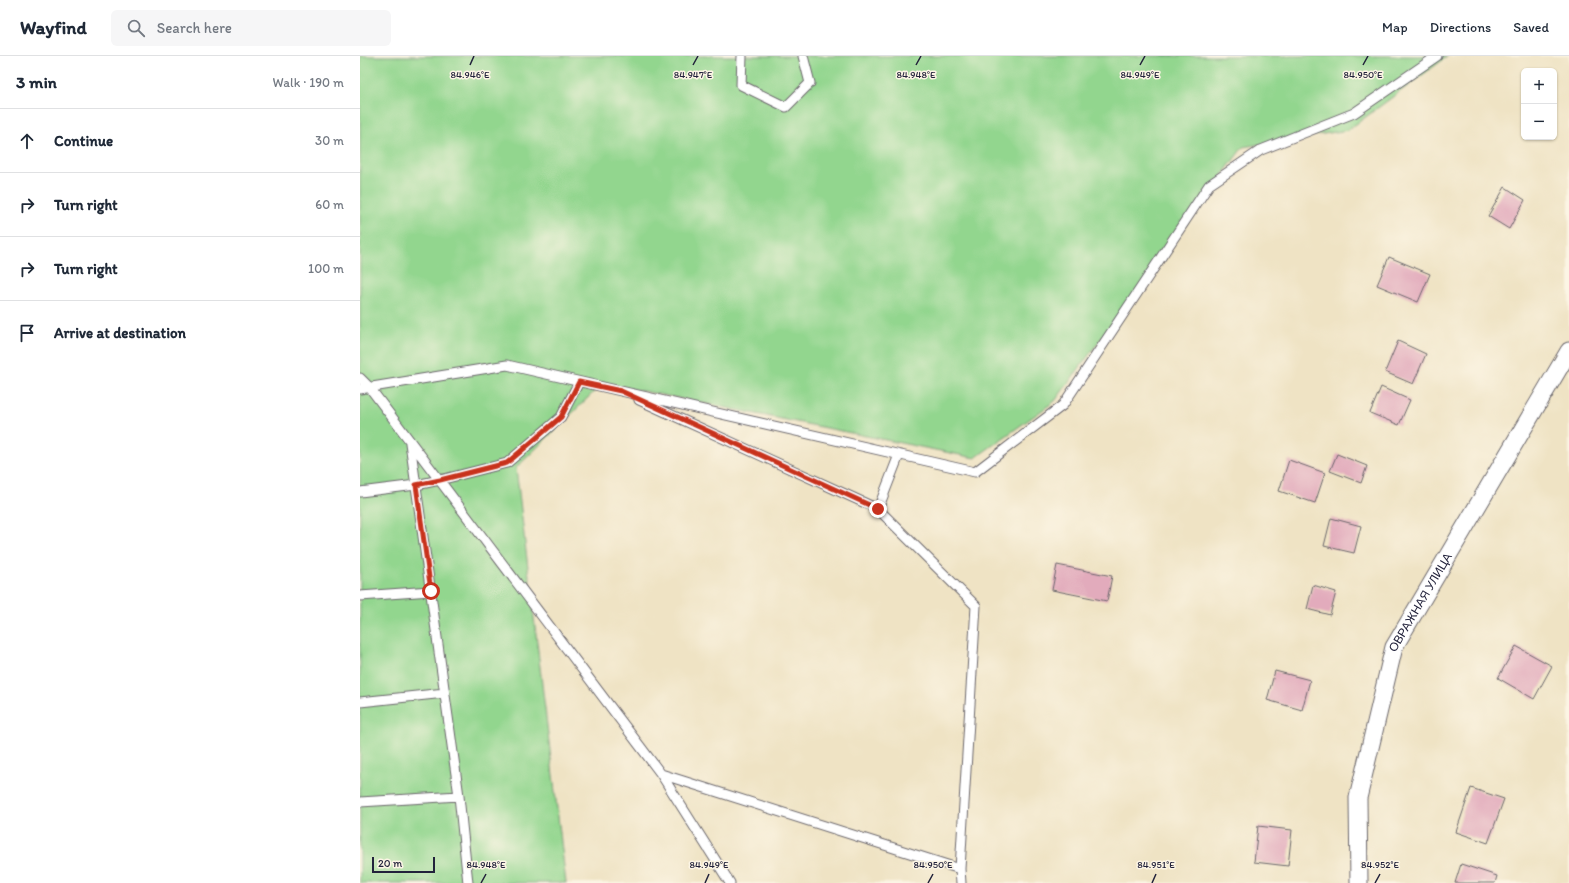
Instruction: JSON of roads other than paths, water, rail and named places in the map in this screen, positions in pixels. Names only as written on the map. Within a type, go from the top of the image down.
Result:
[{"type":"street","name":"ОВРАЖНАЯ УЛИЦА","points":[[1359,883],[1358,798],[1394,647],[1568,353]]},
{"type":"lane","points":[[742,56],[741,85],[786,107],[810,83],[803,56]]},
{"type":"lane","points":[[360,389],[507,366],[975,472],[1063,405],[1209,185],[1261,150],[1354,113],[1437,56]]},
{"type":"lane","points":[[360,378],[370,388],[440,480],[661,774],[730,883]]},
{"type":"lane","points":[[360,492],[416,485],[507,463],[561,417],[579,382]]},
{"type":"lane","points":[[621,391],[878,509],[976,606],[960,869],[961,883]]},
{"type":"lane","points":[[410,441],[459,796],[468,883]]},
{"type":"lane","points":[[878,509],[899,455]]},
{"type":"lane","points":[[360,596],[431,591]]},
{"type":"lane","points":[[360,702],[445,693]]},
{"type":"lane","points":[[661,774],[960,869]]},
{"type":"lane","points":[[360,802],[459,796]]}]
